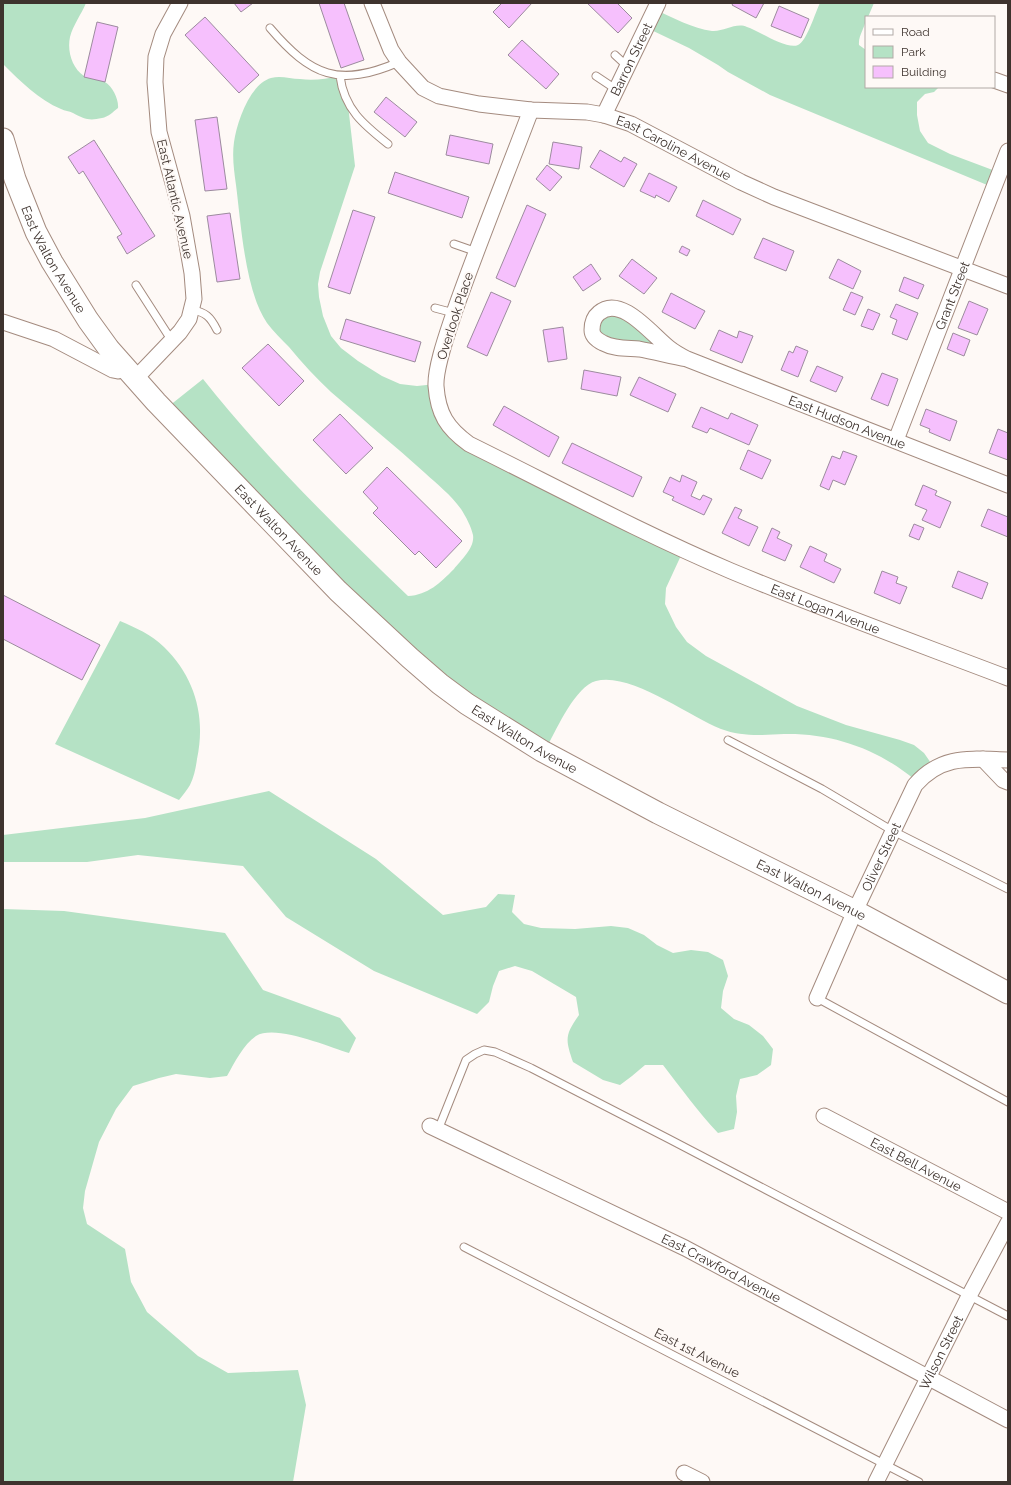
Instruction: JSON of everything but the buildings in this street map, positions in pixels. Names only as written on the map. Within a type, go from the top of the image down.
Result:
[{"type":"main road","name":"East Walton Avenue","points":[[3,139],[15,179],[36,232],[52,262],[88,320],[109,349],[156,402],[338,591],[440,684],[467,704],[542,751],[658,813],[855,911],[1008,993]]},
{"type":"street","name":"East Atlantic Avenue","points":[[130,373],[172,341],[180,332],[189,319],[194,299],[192,272],[182,216],[159,132],[155,82],[156,57],[163,34],[180,3]]},
{"type":"street","name":"East Caroline Avenue","points":[[372,3],[391,50],[399,62],[423,88],[439,96],[479,104],[531,110],[587,112],[604,115],[631,124],[741,182],[774,197],[1008,286]]},
{"type":"street","name":"Barron Street","points":[[604,115],[658,3]]},
{"type":"street","points":[[995,80],[1008,85]]},
{"type":"street","name":"Overlook Place","points":[[531,110],[445,340],[436,384],[438,401],[442,414],[448,425],[457,435],[470,444],[646,532]]},
{"type":"street","name":"Grant Street","points":[[896,440],[1008,151]]},
{"type":"street","name":"East Hudson Avenue","points":[[687,359],[604,344],[595,338],[592,331],[592,324],[596,316],[603,309],[612,307],[623,309],[632,315],[670,350],[687,359],[1008,485]]},
{"type":"street","points":[[3,322],[54,339],[113,370],[130,373]]},
{"type":"street","name":"East Logan Avenue","points":[[646,532],[792,596],[1008,678]]},
{"type":"street","points":[[983,760],[1003,780],[1008,782]]},
{"type":"street","name":"Oliver Street","points":[[817,998],[855,911],[915,786],[924,775],[935,767],[950,761],[1008,760]]},
{"type":"street","name":"East Bell Avenue","points":[[824,1116],[1008,1212]]},
{"type":"street","name":"East Crawford Avenue","points":[[434,1128],[685,1248],[928,1379],[1008,1420]]},
{"type":"street","name":"Wilson Street","points":[[876,1482],[969,1296],[1008,1223]]},
{"type":"street","points":[[684,1472],[702,1482]]},
{"type":"lane","points":[[270,28],[291,51],[303,61],[327,73],[340,76],[373,72],[399,62]]},
{"type":"lane","points":[[615,55],[628,67]]},
{"type":"lane","points":[[340,76],[341,86],[348,105],[369,129],[388,144]]},
{"type":"lane","points":[[596,76],[617,90]]},
{"type":"lane","points":[[454,244],[477,252]]},
{"type":"lane","points":[[136,285],[172,341]]},
{"type":"lane","points":[[435,308],[454,313]]},
{"type":"lane","points":[[191,309],[202,312],[208,316],[217,330]]},
{"type":"lane","points":[[728,740],[822,789],[893,831],[1008,889]]},
{"type":"lane","points":[[817,998],[1008,1102]]},
{"type":"lane","points":[[434,1128],[466,1060],[484,1050],[495,1052],[531,1068],[669,1139],[1008,1316]]},
{"type":"lane","name":"East 1st Avenue","points":[[464,1247],[919,1482]]},
{"type":"green space","points":[[3,3],[86,3],[70,37],[69,48],[71,59],[76,68],[84,76],[103,81],[111,87],[118,101],[118,108],[104,117],[87,119],[72,112],[62,110],[45,101],[23,83],[3,64]]},
{"type":"green space","points":[[820,3],[874,3],[868,16],[865,16],[865,24],[859,41],[859,45],[865,49],[865,88],[938,88],[934,92],[925,94],[917,102],[917,115],[920,131],[928,143],[950,154],[998,172],[992,187],[770,95],[689,48],[647,28],[655,10],[705,30],[716,31],[734,26],[743,26],[780,43],[793,46],[798,45],[805,38]]},
{"type":"green space","points":[[339,76],[348,105],[355,166],[320,272],[318,284],[323,316],[331,336],[341,348],[382,376],[400,384],[417,386],[436,384],[447,425],[684,549],[666,588],[665,604],[676,627],[687,642],[706,656],[797,706],[846,725],[914,745],[924,753],[933,766],[915,780],[886,760],[854,745],[837,740],[802,734],[752,735],[729,732],[708,723],[642,689],[626,683],[610,680],[596,681],[589,684],[581,691],[568,708],[548,745],[443,681],[164,410],[203,379],[276,464],[354,544],[408,596],[428,591],[439,583],[454,569],[470,549],[473,535],[470,525],[457,504],[402,452],[331,392],[274,332],[267,323],[260,309],[249,276],[242,237],[233,153],[234,142],[241,115],[257,88],[271,78],[282,77],[315,80]]},
{"type":"green space","points":[[612,308],[670,349],[614,347],[592,324]]},
{"type":"green space","points":[[120,621],[149,635],[164,647],[184,671],[196,698],[200,728],[197,762],[190,785],[179,800],[55,744]]},
{"type":"green space","points":[[269,791],[376,859],[443,915],[486,907],[498,894],[515,895],[512,912],[524,924],[541,928],[575,929],[611,926],[628,928],[644,935],[657,945],[673,953],[691,950],[708,952],[723,960],[728,976],[723,991],[721,1008],[734,1019],[749,1025],[763,1036],[773,1049],[771,1065],[757,1075],[740,1079],[736,1096],[737,1112],[734,1129],[718,1133],[663,1065],[645,1065],[620,1085],[603,1080],[573,1062],[568,1037],[571,1028],[579,1015],[576,997],[532,971],[515,966],[499,971],[489,1002],[477,1014],[374,971],[286,917],[243,866],[138,855],[87,862],[3,862],[3,835],[145,818]]},
{"type":"green space","points":[[3,909],[64,911],[225,933],[263,990],[340,1018],[356,1038],[349,1053],[302,1038],[276,1033],[265,1033],[256,1036],[247,1044],[227,1076],[210,1078],[176,1074],[133,1086],[116,1109],[99,1142],[85,1191],[83,1208],[87,1224],[125,1249],[131,1282],[147,1312],[198,1356],[228,1373],[298,1370],[306,1405],[293,1482],[3,1482]]}]
